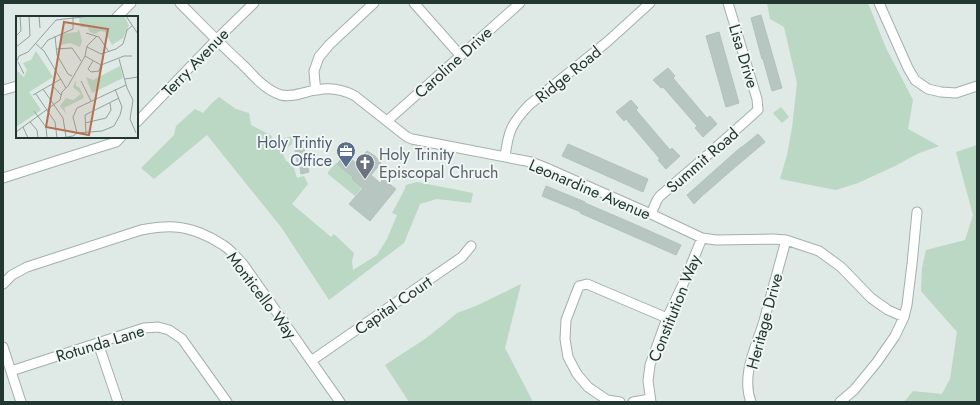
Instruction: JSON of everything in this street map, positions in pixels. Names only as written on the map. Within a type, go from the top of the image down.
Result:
[{"type":"street","points":[[118,16],[131,3]]},
{"type":"street","name":"Leonardine Avenue","points":[[180,3],[216,40],[267,88],[289,96],[300,95],[316,90],[335,89],[346,91],[355,96],[407,137],[531,162],[651,214],[702,238],[716,240],[786,240],[819,251],[841,267],[871,298],[888,310],[904,317]]},
{"type":"street","name":"Terry Avenue","points":[[138,121],[254,3]]},
{"type":"street","points":[[316,90],[314,71],[319,57],[329,45],[374,3]]},
{"type":"street","points":[[414,3],[460,55]]},
{"type":"street","name":"Caroline Drive","points":[[387,121],[520,3]]},
{"type":"street","name":"Ridge Road","points":[[505,157],[507,142],[512,126],[529,105],[607,42],[650,3]]},
{"type":"street","name":"Lisa Drive","points":[[728,3],[757,99],[758,110]]},
{"type":"street","points":[[879,3],[908,68],[915,80],[928,89],[941,92],[956,93],[977,86]]},
{"type":"street","points":[[3,90],[16,86]]},
{"type":"street","name":"Summit Road","points":[[651,214],[660,196],[758,110]]},
{"type":"street","points":[[3,178],[116,142],[120,138]]},
{"type":"street","points":[[840,402],[854,390],[877,362],[895,336],[904,317],[907,304],[917,212]]},
{"type":"street","name":"Monticello Way","points":[[3,284],[12,275],[28,267],[141,230],[158,227],[175,227],[193,231],[209,237],[224,246],[243,264],[340,402]]},
{"type":"street","name":"Constitution Way","points":[[651,400],[648,381],[650,365],[667,318],[702,238]]},
{"type":"street","name":"Heritage Drive","points":[[752,402],[748,382],[752,357],[786,240]]},
{"type":"street","name":"Capital Court","points":[[311,361],[462,257],[471,246]]},
{"type":"street","points":[[620,402],[607,400],[588,387],[577,374],[568,358],[565,339],[566,320],[575,293],[579,286],[587,284],[667,318]]},
{"type":"street","name":"Rotunda Lane","points":[[11,371],[144,328],[158,327],[169,330],[182,339],[227,402]]},
{"type":"street","points":[[98,343],[118,402]]},
{"type":"street","points":[[3,347],[21,402]]},
{"type":"street","points":[[634,402],[651,400]]},
{"type":"green space","points":[[767,3],[868,3],[886,48],[913,100],[908,129],[939,146],[919,153],[858,183],[836,190],[780,179],[787,155],[792,128],[797,83],[784,27],[770,19]]},
{"type":"green space","points":[[219,97],[236,109],[249,113],[251,125],[272,136],[272,141],[293,136],[292,144],[282,152],[286,161],[293,165],[297,178],[304,176],[308,184],[292,204],[331,237],[334,234],[354,253],[352,261],[353,270],[377,255],[387,239],[397,215],[392,213],[406,185],[417,182],[473,193],[471,203],[437,199],[420,204],[404,243],[329,300],[281,227],[207,135],[154,179],[141,168],[174,135],[176,126],[195,109],[203,113]]},
{"type":"green space","points":[[781,107],[789,117],[782,123],[773,113]]},
{"type":"green space","points":[[977,145],[977,402],[904,402],[913,391],[942,394],[950,379],[957,332],[921,291],[922,268],[926,250],[965,240],[973,215],[956,152]]},
{"type":"green space","points":[[336,163],[364,185],[355,196],[328,174]]},
{"type":"green space","points":[[521,284],[505,348],[533,402],[409,402],[385,365],[425,339],[457,313],[476,306]]},
{"type":"building","points":[[761,15],[782,88],[772,91],[751,18]]},
{"type":"building","points":[[719,32],[739,103],[726,107],[706,36]]},
{"type":"building","points":[[668,68],[675,76],[673,78],[707,118],[710,116],[717,124],[703,137],[695,128],[697,126],[663,87],[661,88],[653,80]]},
{"type":"building","points":[[631,100],[638,108],[636,110],[670,150],[672,148],[680,156],[666,169],[658,160],[660,159],[626,119],[624,121],[616,112]]},
{"type":"building","points":[[758,134],[765,142],[694,204],[687,195],[741,147]]},
{"type":"building","points":[[568,144],[648,179],[643,192],[562,156]]},
{"type":"building","points":[[304,148],[309,172],[301,174],[300,167],[298,167],[295,150]]},
{"type":"building","name":"Holy Trinity Episcopal Chruch","points":[[367,151],[375,156],[381,163],[371,175],[380,183],[383,179],[396,189],[370,221],[349,204],[363,188],[352,179],[353,177],[337,164],[345,154],[357,164]]},
{"type":"building","points":[[546,186],[681,245],[676,255],[542,196]]},
{"type":"place","name":"Holy Trintiy Office","points":[[346,168]]},
{"type":"place","name":"Holy Trinity Episcopal Chruch","points":[[365,180]]}]
